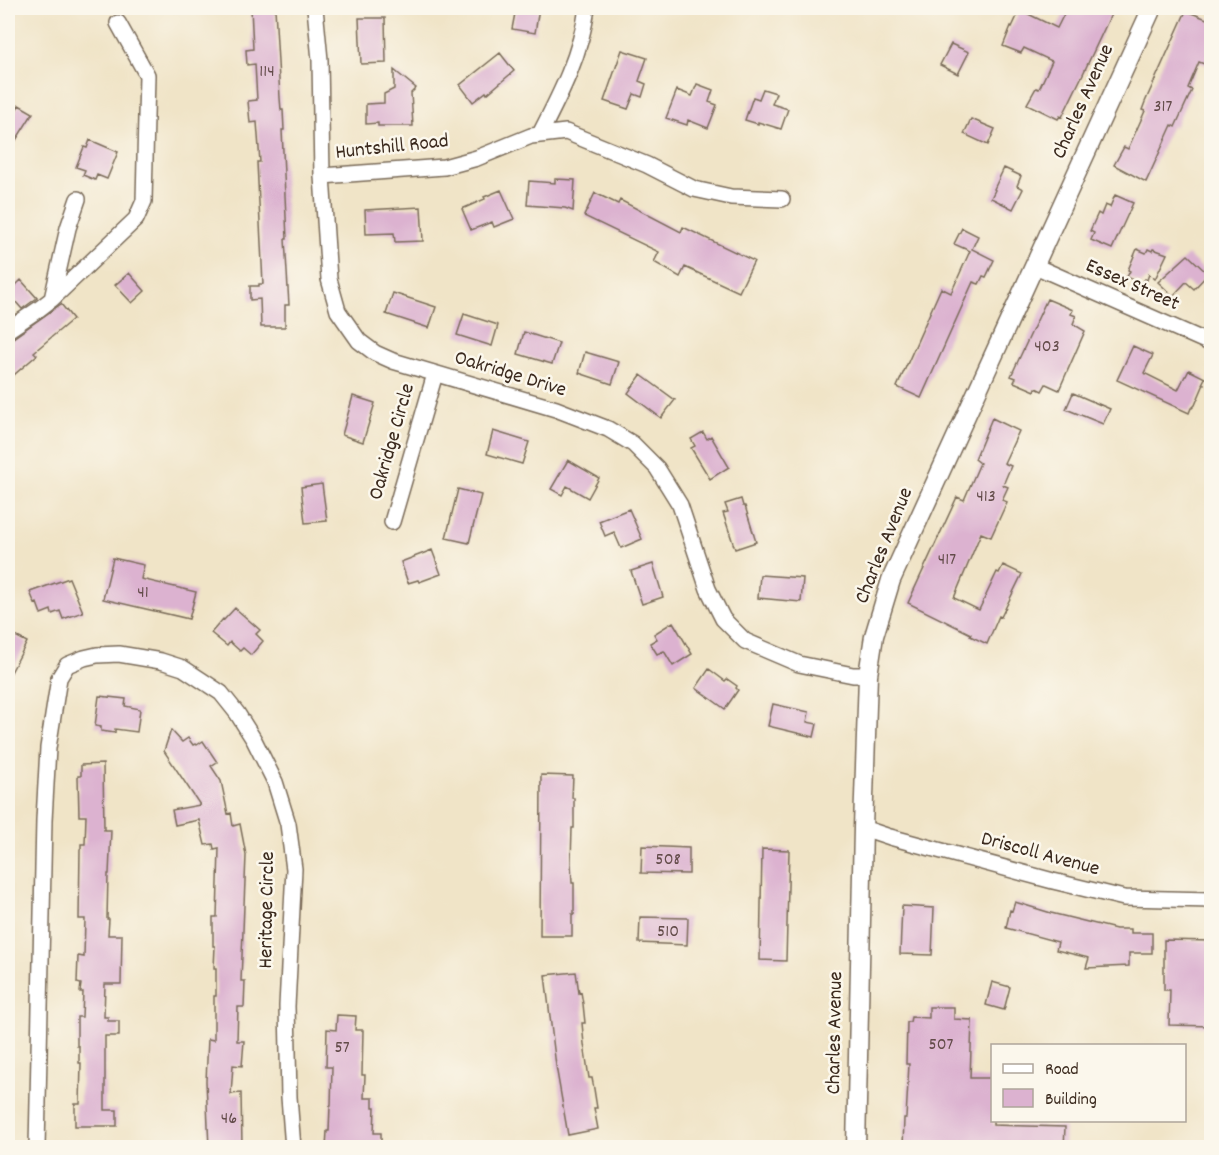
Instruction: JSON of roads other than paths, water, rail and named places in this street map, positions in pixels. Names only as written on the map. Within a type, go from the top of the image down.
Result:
[{"type":"street","name":"Oakridge Drive","points":[[315,8],[320,60],[322,176],[329,279],[338,310],[359,341],[375,353],[393,361],[556,409],[608,429],[633,444],[657,468],[680,505],[708,589],[723,619],[745,641],[799,664],[854,675],[868,675]]},
{"type":"street","points":[[540,134],[567,81],[585,26],[587,8]]},
{"type":"street","name":"Charles Avenue","points":[[856,1148],[862,828],[868,675],[874,636],[891,580],[1152,8]]},
{"type":"street","points":[[8,330],[52,298],[136,219],[144,201],[147,75],[118,24]]},
{"type":"street","name":"Huntshill Road","points":[[322,176],[444,167],[477,158],[531,136],[566,132],[647,165],[694,189],[731,197],[782,199]]},
{"type":"street","points":[[52,298],[68,228],[78,199]]},
{"type":"street","name":"Essex Street","points":[[1035,266],[1212,344]]},
{"type":"street","name":"Oakridge Circle","points":[[392,522],[435,374]]},
{"type":"street","name":"Heritage Circle","points":[[37,1148],[44,820],[48,748],[59,678],[68,665],[84,658],[119,654],[161,661],[183,668],[221,693],[248,731],[275,782],[288,824],[294,869],[287,1006],[289,1097],[293,1148]]},
{"type":"street","name":"Driscoll Avenue","points":[[862,828],[1053,881],[1124,898],[1212,900]]}]
